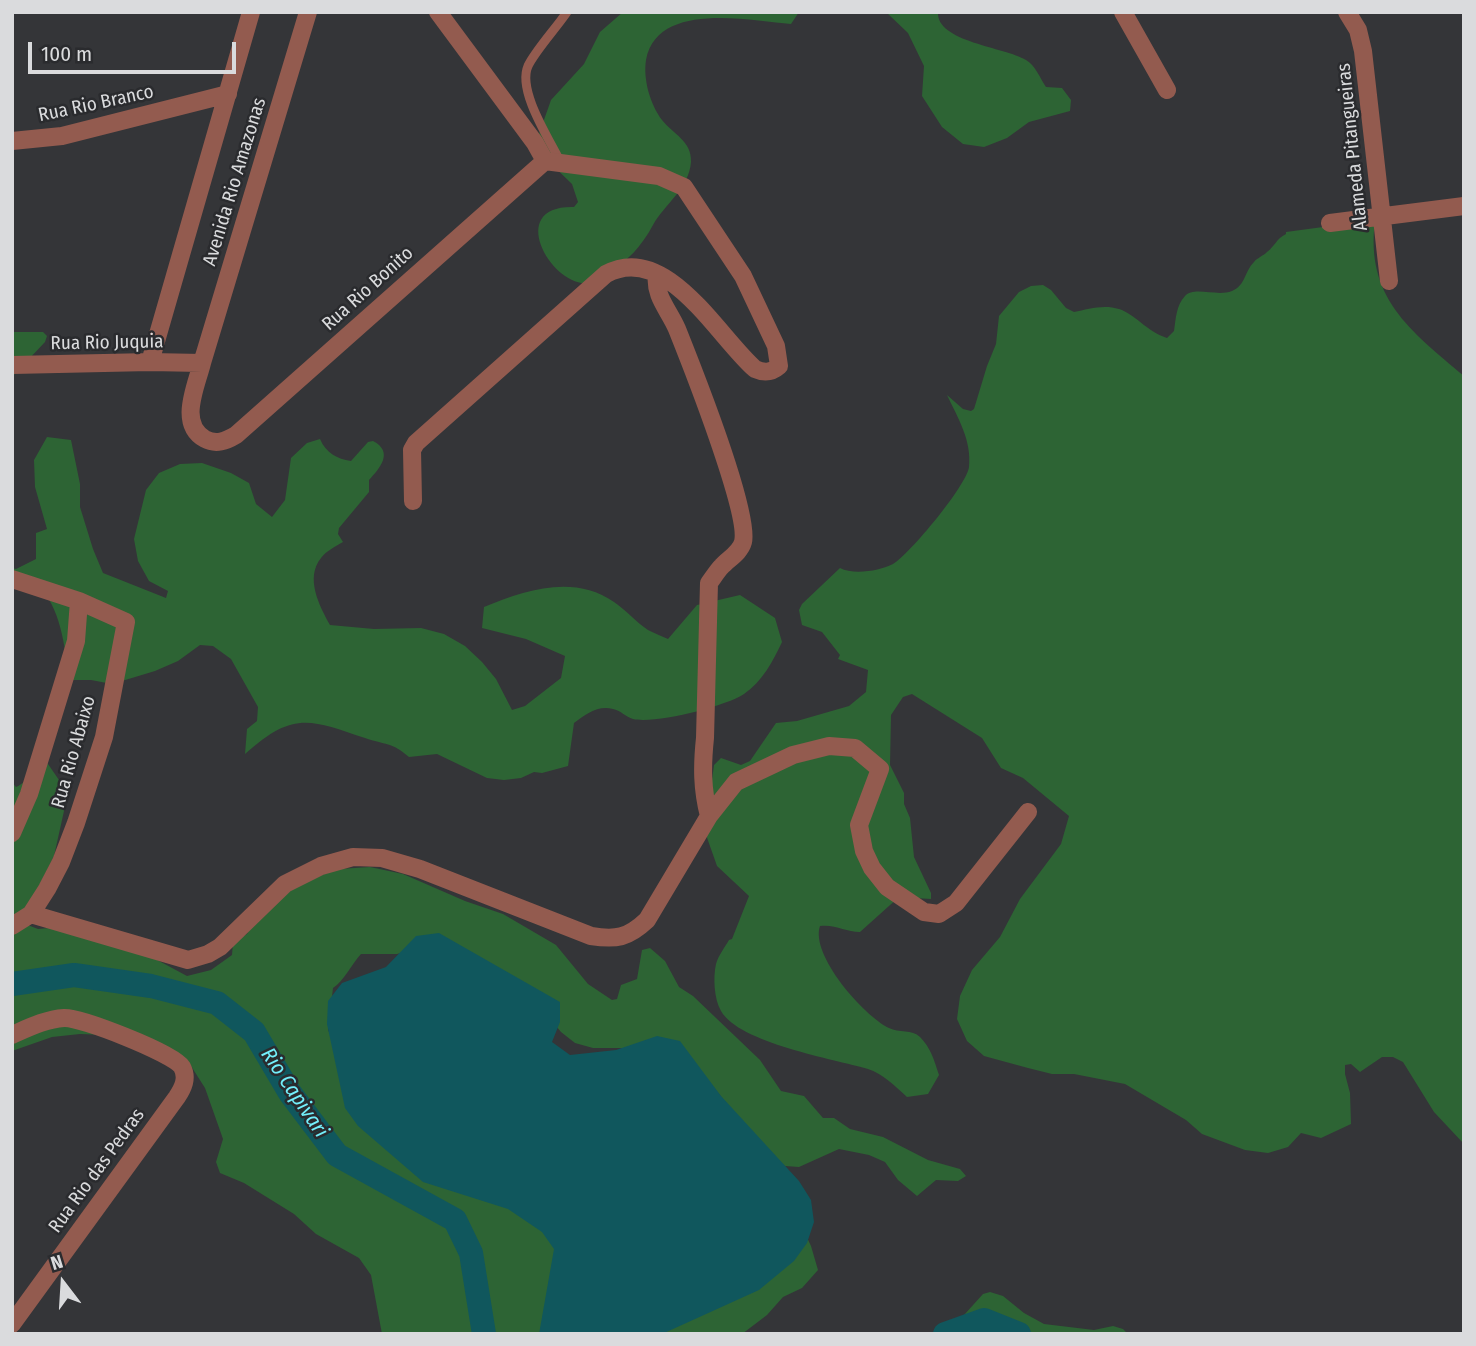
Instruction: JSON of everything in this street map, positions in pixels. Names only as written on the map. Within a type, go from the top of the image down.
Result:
[{"type":"street","name":"Avenida Rio Amazonas","points":[[150,362],[251,12]]},
{"type":"street","name":"Avenida Rio Amazonas","points":[[202,363],[308,12]]},
{"type":"street","points":[[413,501],[412,450],[416,443],[615,268],[642,268],[673,284],[696,304],[755,369],[768,372],[779,366],[776,346],[743,276],[684,187],[659,176],[553,162],[535,143],[438,12]]},
{"type":"street","points":[[1123,12],[1167,90]]},
{"type":"street","name":"Alameda Pitangueiras","points":[[1348,12],[1363,51],[1390,281]]},
{"type":"street","name":"Rua Rio Branco","points":[[12,141],[88,131],[228,94]]},
{"type":"street","name":"Rua Rio Bonito","points":[[202,363],[190,413],[191,422],[195,431],[203,438],[218,443],[236,435],[553,162]]},
{"type":"street","points":[[1330,223],[1464,206]]},
{"type":"street","points":[[657,275],[657,293],[675,324],[697,380],[726,467],[742,527],[743,543],[709,583],[702,762],[703,789],[709,816]]},
{"type":"street","name":"Rua Rio Juquia","points":[[12,365],[202,363]]},
{"type":"street","points":[[12,579],[79,608]]},
{"type":"street","name":"Rua Rio Abaixo","points":[[12,926],[31,914],[61,862],[76,823],[103,737],[126,621],[79,608],[76,641],[29,794],[14,824]]},
{"type":"street","points":[[31,914],[188,960],[220,947],[276,892],[294,879],[321,866],[353,857],[382,858],[420,869],[578,932],[605,938],[619,937],[634,933],[647,920],[709,816],[736,782],[793,755],[829,746],[855,748],[880,769],[859,825],[864,851],[872,868],[897,895],[925,912],[939,914],[956,903],[1028,812]]},
{"type":"street","name":"Rua Rio das Pedras","points":[[12,1035],[38,1024],[66,1018],[152,1046],[175,1059],[185,1073],[185,1080],[177,1097],[12,1324]]},
{"type":"lane","points":[[553,162],[527,93],[525,79],[528,65],[567,12]]},
{"type":"green space","points":[[623,12],[799,12],[791,24],[729,18],[685,22],[667,29],[654,41],[646,60],[648,91],[662,120],[681,138],[688,149],[691,162],[686,180],[644,240],[627,259],[594,281],[573,281],[549,260],[541,245],[538,231],[542,218],[553,210],[574,207],[578,202],[572,184],[543,156],[539,134],[551,100],[584,64],[600,32]]},
{"type":"green space","points":[[886,12],[938,12],[940,22],[959,37],[1016,55],[1029,62],[1046,87],[1062,88],[1071,100],[1070,111],[1029,122],[1007,138],[984,147],[963,144],[942,127],[922,96],[924,66],[908,33]]},
{"type":"green space","points":[[1375,220],[1377,271],[1385,292],[1409,327],[1464,376],[1464,1144],[1434,1112],[1403,1062],[1393,1057],[1382,1057],[1360,1072],[1351,1064],[1345,1065],[1350,1093],[1351,1124],[1321,1138],[1301,1133],[1288,1147],[1268,1153],[1245,1150],[1202,1134],[1186,1120],[1125,1084],[1074,1074],[1052,1074],[984,1056],[967,1041],[957,1019],[960,996],[972,970],[1000,937],[1020,899],[1061,844],[1069,816],[1023,778],[1001,768],[982,738],[912,694],[903,697],[891,715],[890,765],[904,793],[914,857],[931,893],[931,899],[899,897],[860,932],[820,926],[819,938],[831,968],[854,998],[889,1028],[920,1037],[930,1050],[939,1075],[928,1094],[907,1097],[873,1071],[766,1041],[731,1022],[721,1011],[717,1000],[715,969],[720,955],[732,939],[749,896],[717,866],[705,832],[714,765],[721,758],[741,765],[750,761],[776,723],[797,721],[849,706],[866,692],[868,670],[838,659],[840,655],[822,632],[802,625],[799,610],[840,568],[852,571],[881,569],[901,558],[924,534],[959,488],[969,467],[968,448],[947,395],[963,409],[974,409],[996,344],[999,316],[1019,292],[1031,286],[1043,285],[1051,290],[1066,308],[1074,312],[1102,307],[1119,309],[1167,338],[1174,331],[1178,308],[1185,296],[1194,292],[1226,293],[1237,288],[1254,262],[1270,250],[1286,232]]},
{"type":"green space","points":[[12,332],[43,332],[47,336],[45,342],[12,377]]},
{"type":"green space","points":[[47,437],[71,440],[80,484],[80,507],[103,573],[166,598],[168,591],[149,581],[138,561],[134,539],[146,490],[159,473],[180,464],[202,463],[231,473],[249,483],[256,504],[272,517],[285,500],[291,458],[307,443],[320,439],[325,448],[333,454],[351,461],[368,442],[373,441],[383,450],[381,465],[369,480],[369,492],[339,528],[338,534],[343,542],[323,555],[314,574],[315,592],[330,625],[374,629],[421,628],[444,634],[465,646],[482,662],[496,679],[512,710],[525,706],[561,678],[565,656],[526,639],[482,628],[484,607],[516,595],[566,587],[599,593],[648,630],[668,639],[697,605],[740,595],[775,618],[782,642],[762,677],[744,694],[721,704],[657,719],[633,719],[616,710],[597,709],[574,723],[568,766],[542,773],[534,772],[521,778],[487,778],[437,754],[409,757],[388,744],[315,723],[289,725],[262,740],[245,754],[247,729],[257,721],[258,707],[231,659],[213,646],[200,645],[178,661],[112,684],[68,680],[62,633],[49,599],[39,589],[12,577],[12,568],[16,569],[36,559],[36,533],[47,529],[35,487],[34,460]]},
{"type":"green space","points":[[39,751],[68,793],[54,856],[26,913],[25,924],[146,954],[187,976],[211,970],[232,955],[233,942],[247,934],[258,914],[304,881],[339,869],[370,867],[403,874],[503,914],[556,945],[588,984],[612,1000],[617,999],[621,985],[637,979],[642,950],[650,948],[665,961],[679,987],[693,996],[760,1060],[781,1091],[804,1096],[823,1118],[834,1118],[850,1129],[883,1137],[928,1160],[960,1169],[966,1176],[958,1181],[936,1180],[917,1196],[898,1180],[885,1162],[869,1155],[839,1149],[799,1167],[785,1166],[756,1140],[703,1074],[660,1048],[593,1048],[575,1043],[561,1032],[521,983],[423,947],[397,954],[361,954],[333,988],[328,1030],[337,1049],[551,1195],[570,1334],[382,1334],[371,1275],[359,1258],[316,1234],[294,1214],[244,1183],[220,1173],[216,1162],[223,1139],[205,1088],[191,1066],[106,1035],[52,1037],[12,1051],[12,782],[16,787],[25,781],[34,767]]},
{"type":"green space","points":[[802,1227],[818,1270],[802,1288],[783,1297],[767,1315],[742,1334],[644,1334]]},
{"type":"green space","points":[[990,1292],[1003,1296],[1024,1313],[1044,1324],[1094,1330],[1113,1326],[1128,1334],[955,1334],[955,1325],[983,1294]]},
{"type":"water","points":[[439,933],[560,1002],[560,1022],[552,1042],[570,1055],[616,1050],[657,1036],[680,1041],[721,1096],[799,1181],[811,1200],[814,1222],[807,1243],[794,1261],[759,1290],[662,1334],[539,1334],[554,1249],[542,1232],[508,1209],[423,1182],[358,1126],[345,1108],[327,1024],[328,1001],[342,983],[386,967],[416,936]]},
{"type":"waterway","name":"Rio Capivari","points":[[12,984],[74,975],[151,986],[217,1003],[254,1032],[290,1093],[337,1155],[455,1220],[471,1253],[484,1334]]},
{"type":"waterway","name":"Rio Capivari","points":[[945,1334],[984,1320],[1019,1334]]}]
